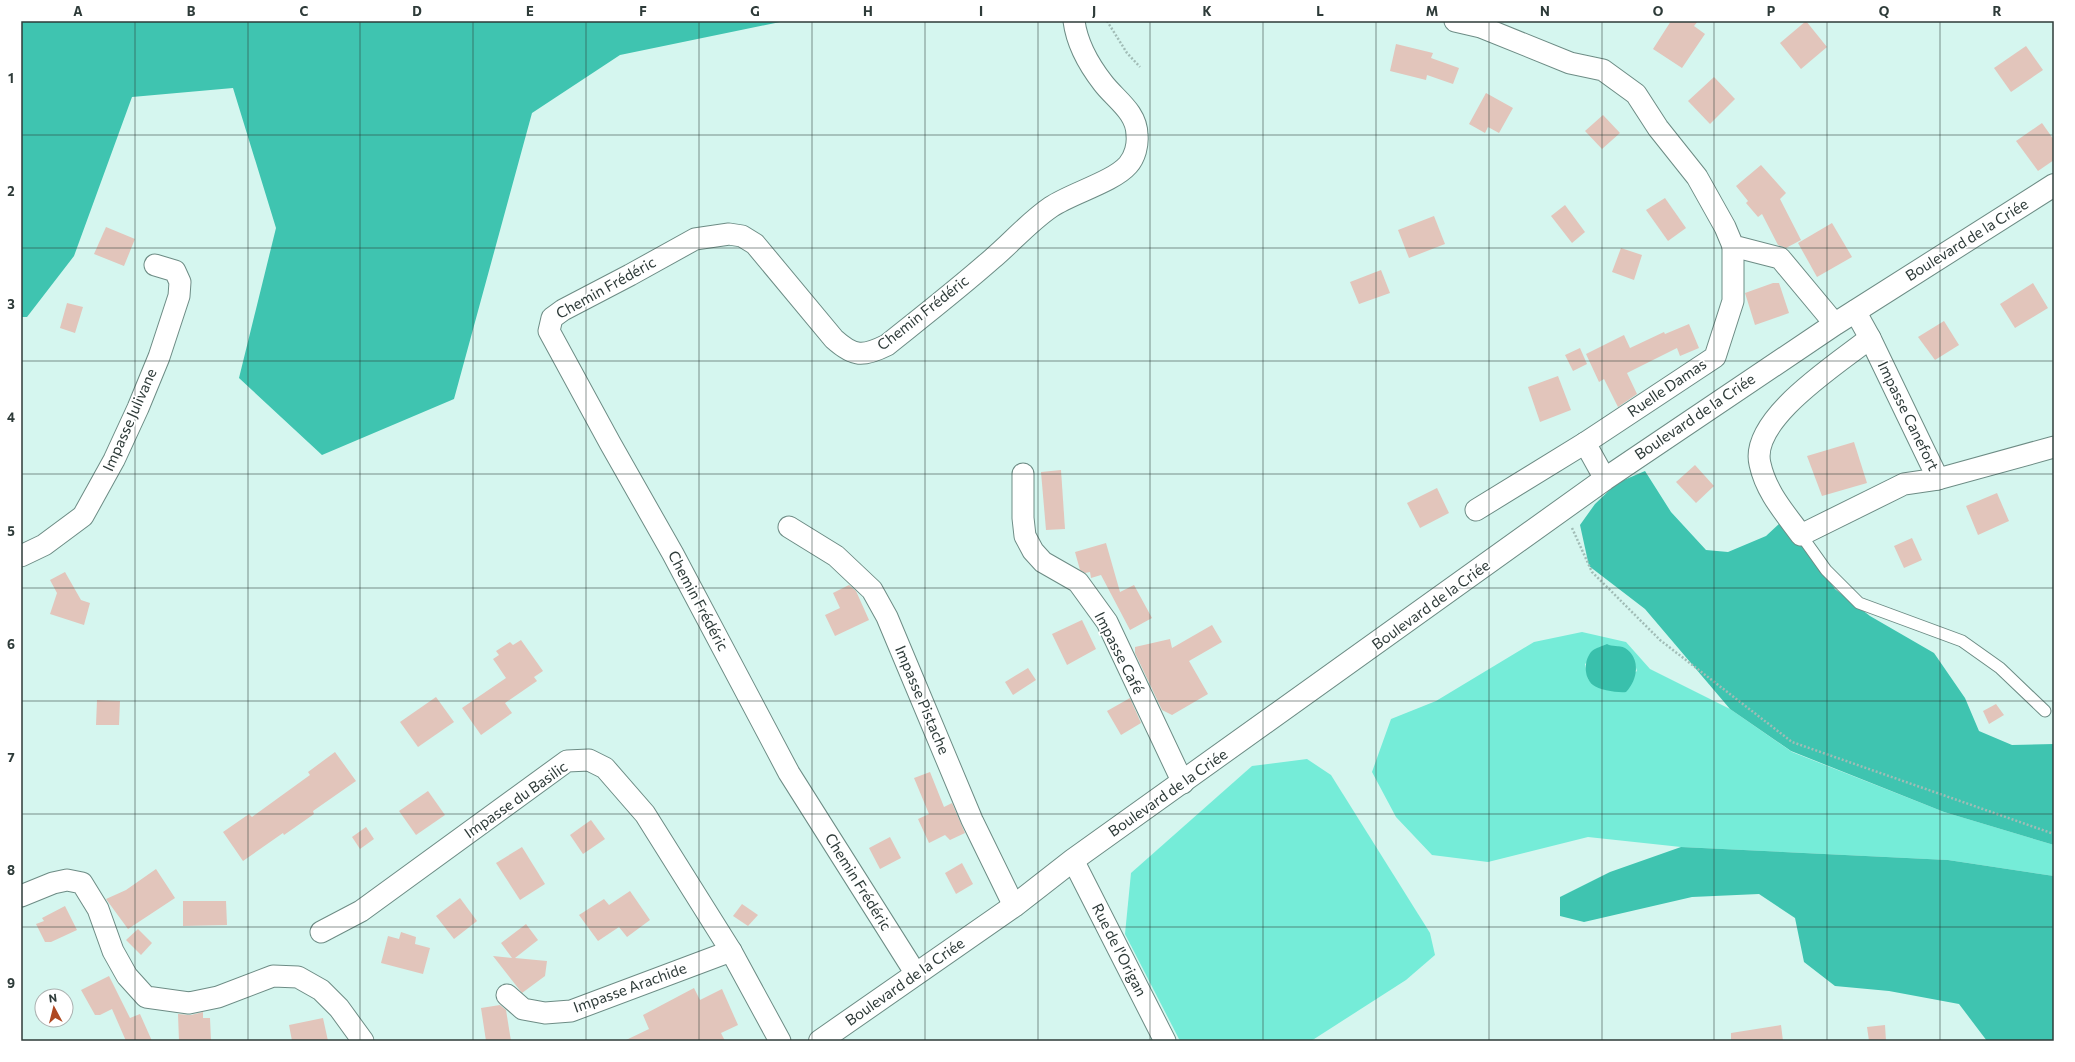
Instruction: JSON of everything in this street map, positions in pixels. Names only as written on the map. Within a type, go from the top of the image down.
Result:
[{"type":"main road","name":"Boulevard de la Criée","points":[[820,1041],[1014,906],[1073,860],[1183,783],[1605,479],[1835,324],[2054,184]]},
{"type":"street","name":"Chemin Frédéric","points":[[916,974],[788,773],[673,554],[610,443],[566,360],[552,338],[549,324],[552,318],[563,310],[630,275],[677,248],[695,239],[729,234],[742,236],[755,244],[834,339],[846,350],[870,353],[887,345],[994,258],[1028,225],[1050,208],[1066,197],[1118,174],[1128,165],[1133,157],[1137,147],[1138,133],[1132,115],[1102,83],[1080,47],[1074,21]]},
{"type":"street","points":[[1456,21],[1481,27],[1570,62],[1604,70],[1636,94],[1658,128],[1697,177],[1725,227],[1733,246],[1780,258],[1835,324]]},
{"type":"street","name":"Ruelle Damas","points":[[1476,510],[1585,443],[1715,357],[1733,301],[1733,246]]},
{"type":"street","name":"Impasse Julivane","points":[[21,556],[44,545],[83,516],[114,460],[138,408],[159,357],[179,296],[180,282],[175,271],[155,265]]},
{"type":"street","name":"Impasse Canefort","points":[[1855,311],[1870,338],[1938,479],[2054,447]]},
{"type":"street","points":[[1870,338],[1789,402],[1766,429],[1760,445],[1760,462],[1770,492],[1801,535],[1904,484],[1938,479]]},
{"type":"street","points":[[1585,443],[1605,479]]},
{"type":"street","name":"Impasse Café","points":[[1023,474],[1022,518],[1025,536],[1033,550],[1043,562],[1078,582],[1107,622],[1183,783]]},
{"type":"street","name":"Impasse Pistache","points":[[789,527],[836,556],[872,590],[887,617],[972,820],[1014,906]]},
{"type":"street","name":"Impasse du Basilic","points":[[320,932],[361,911],[567,761],[589,760],[605,768],[645,814],[731,950],[780,1041]]},
{"type":"street","name":"Rue de l'Origan","points":[[1073,860],[1165,1041]]},
{"type":"street","points":[[21,896],[53,883],[67,880],[82,883],[98,909],[113,951],[127,976],[146,997],[189,1003],[218,997],[273,976],[298,977],[321,990],[339,1008],[363,1041]]},
{"type":"street","name":"Impasse Arachide","points":[[508,995],[524,1009],[545,1014],[571,1011],[731,950]]},
{"type":"lane","points":[[1801,535],[1826,570],[1859,603],[1962,641],[2000,668],[2045,711]]},
{"type":"path","points":[[1107,21],[1127,53],[1140,67]]},
{"type":"path","points":[[1564,508],[1592,572],[1660,640],[1792,742],[2054,834]]},
{"type":"shaded area","points":[[21,21],[785,21],[620,55],[532,113],[454,399],[322,455],[239,378],[276,228],[233,88],[132,97],[74,256],[27,317],[21,317]]},
{"type":"shaded area","points":[[1645,471],[1671,512],[1706,550],[1728,552],[1766,536],[1782,521],[1809,551],[1835,589],[1870,616],[1934,653],[1965,698],[1979,731],[2012,745],[2054,744],[2054,845],[1944,812],[1791,751],[1730,709],[1645,609],[1589,566],[1580,525],[1595,504],[1617,483]]},
{"type":"shaded area","points":[[1582,632],[1626,642],[1650,669],[1730,709],[1792,752],[1944,812],[2054,845],[2054,876],[1948,860],[1681,847],[1588,837],[1488,862],[1432,855],[1396,817],[1372,772],[1391,719],[1436,701],[1534,642]],"holes":[[[1610,646],[1616,646],[1625,650],[1631,656],[1637,671],[1611,690],[1597,686],[1588,679],[1585,664]]]},
{"type":"shaded area","points":[[1607,644],[1625,648],[1634,657],[1636,663],[1635,675],[1626,692],[1614,692],[1596,687],[1590,682],[1586,673],[1586,663],[1589,654],[1593,650]]},
{"type":"shaded area","points":[[1307,759],[1331,775],[1430,933],[1435,955],[1406,980],[1311,1041],[1180,1041],[1125,934],[1131,873],[1252,766]]},
{"type":"shaded area","points":[[1681,847],[1948,860],[2054,876],[2054,1041],[1987,1041],[1959,1004],[1889,991],[1835,986],[1804,962],[1795,918],[1759,894],[1692,897],[1584,922],[1560,916],[1560,897],[1610,872]]},
{"type":"building","points":[[1671,21],[1698,21],[1694,26],[1705,34],[1682,68],[1653,49]]},
{"type":"building","points":[[1806,21],[1827,47],[1801,69],[1780,43]]},
{"type":"building","points":[[1396,44],[1433,53],[1431,58],[1459,68],[1453,84],[1427,75],[1426,80],[1390,71]]},
{"type":"building","points":[[2026,46],[2043,70],[2011,92],[1994,68]]},
{"type":"building","points":[[1714,77],[1735,99],[1710,124],[1688,101]]},
{"type":"building","points":[[1486,93],[1513,108],[1499,133],[1488,127],[1485,133],[1469,124]]},
{"type":"building","points":[[1603,115],[1620,133],[1602,149],[1585,131]]},
{"type":"building","points":[[2042,123],[2054,140],[2054,160],[2038,171],[2016,141]]},
{"type":"building","points":[[1761,165],[1786,193],[1780,199],[1801,240],[1786,248],[1778,245],[1762,214],[1758,217],[1746,203],[1748,201],[1736,186]]},
{"type":"building","points":[[1665,198],[1686,228],[1668,241],[1646,210]]},
{"type":"building","points":[[1565,205],[1585,232],[1572,243],[1551,216]]},
{"type":"building","points":[[1434,216],[1445,244],[1409,258],[1398,230]]},
{"type":"building","points":[[1832,223],[1852,257],[1817,277],[1798,243]]},
{"type":"building","points":[[106,227],[135,239],[124,266],[94,254]]},
{"type":"building","points":[[1621,248],[1642,255],[1634,280],[1612,272]]},
{"type":"building","points":[[1381,270],[1390,293],[1359,304],[1350,282]]},
{"type":"building","points":[[1773,283],[1779,283],[1789,313],[1755,325],[1745,293]]},
{"type":"building","points":[[2033,283],[2048,308],[2015,328],[2000,304]]},
{"type":"building","points":[[67,303],[83,307],[75,333],[60,328]]},
{"type":"building","points":[[1944,321],[1959,345],[1935,360],[1918,337]]},
{"type":"building","points":[[1689,324],[1699,348],[1680,356],[1677,348],[1627,373],[1637,394],[1618,407],[1604,379],[1599,382],[1586,354],[1624,335],[1630,348],[1664,332],[1665,334]]},
{"type":"building","points":[[1580,348],[1587,364],[1573,371],[1565,355]]},
{"type":"building","points":[[1558,376],[1571,410],[1540,422],[1528,387]]},
{"type":"building","points":[[1854,442],[1867,483],[1822,496],[1807,456]]},
{"type":"building","points":[[1695,465],[1714,486],[1696,503],[1676,482]]},
{"type":"building","points":[[1061,470],[1065,529],[1046,530],[1041,472]]},
{"type":"building","points":[[1437,488],[1449,513],[1420,528],[1407,503]]},
{"type":"building","points":[[1997,493],[2009,521],[1978,535],[1966,506]]},
{"type":"building","points":[[1912,538],[1922,560],[1904,568],[1894,546]]},
{"type":"building","points":[[1106,543],[1120,592],[1134,585],[1152,618],[1130,630],[1101,575],[1091,578],[1090,572],[1085,573],[1080,570],[1075,552]]},
{"type":"building","points":[[65,572],[81,600],[90,603],[84,625],[50,614],[57,593],[50,580]]},
{"type":"building","points":[[849,585],[856,591],[869,620],[835,636],[825,615],[840,608],[833,593]]},
{"type":"building","points":[[1082,620],[1096,649],[1067,665],[1052,634]]},
{"type":"building","points":[[1212,625],[1222,642],[1189,661],[1208,694],[1172,715],[1162,710],[1135,653],[1135,647],[1170,639],[1172,648]]},
{"type":"building","points":[[521,640],[543,671],[534,677],[537,681],[505,703],[512,713],[481,735],[462,708],[506,678],[493,659],[499,655],[496,651],[510,642],[513,645]]},
{"type":"building","points":[[1028,668],[1036,680],[1013,695],[1005,682]]},
{"type":"building","points":[[436,697],[454,722],[418,747],[400,722]]},
{"type":"building","points":[[1130,698],[1141,723],[1121,735],[1107,711]]},
{"type":"building","points":[[97,700],[120,701],[119,725],[96,725]]},
{"type":"building","points":[[1996,704],[2004,715],[1989,724],[1983,711]]},
{"type":"building","points":[[335,752],[356,781],[313,811],[314,814],[284,835],[283,833],[243,861],[223,832],[249,814],[252,817],[310,775],[308,772]]},
{"type":"building","points":[[930,772],[944,807],[952,803],[965,833],[950,840],[945,835],[929,843],[918,819],[929,814],[914,778]]},
{"type":"building","points":[[428,791],[445,815],[416,835],[399,811]]},
{"type":"building","points":[[591,820],[605,839],[583,854],[570,835]]},
{"type":"building","points":[[366,827],[374,839],[360,849],[352,837]]},
{"type":"building","points":[[890,837],[901,858],[880,869],[869,848]]},
{"type":"building","points":[[522,847],[545,884],[520,900],[496,863]]},
{"type":"building","points":[[962,863],[973,884],[956,894],[945,873]]},
{"type":"building","points":[[156,869],[175,898],[128,929],[106,899],[126,890]]},
{"type":"building","points":[[630,891],[650,920],[627,937],[619,927],[598,941],[579,915],[604,899],[609,905]]},
{"type":"building","points":[[460,898],[477,921],[454,939],[436,916]]},
{"type":"building","points":[[183,901],[226,901],[227,925],[183,926]]},
{"type":"building","points":[[742,904],[758,915],[748,926],[733,916]]},
{"type":"building","points":[[65,906],[77,930],[51,942],[45,942],[36,924],[44,921],[42,918]]},
{"type":"building","points":[[526,924],[538,940],[515,958],[547,961],[545,976],[522,993],[493,956],[512,958],[501,943]]},
{"type":"building","points":[[138,929],[152,943],[141,955],[126,940]]},
{"type":"building","points":[[401,932],[416,937],[415,944],[430,948],[423,974],[381,963],[388,936],[399,939]]},
{"type":"building","points":[[109,976],[130,1018],[140,1014],[152,1041],[126,1041],[112,1009],[100,1015],[95,1015],[81,990]]},
{"type":"building","points":[[694,988],[700,1000],[722,989],[738,1025],[721,1033],[725,1041],[624,1041],[649,1029],[643,1015]]},
{"type":"building","points":[[500,1005],[506,1010],[511,1041],[486,1041],[481,1008]]},
{"type":"building","points":[[203,1012],[203,1018],[210,1018],[211,1041],[179,1041],[178,1014],[191,1015]]},
{"type":"building","points":[[323,1018],[328,1041],[292,1041],[289,1025]]},
{"type":"building","points":[[1781,1025],[1783,1041],[1731,1041],[1731,1033]]},
{"type":"building","points":[[1885,1025],[1886,1041],[1869,1041],[1867,1027]]}]
